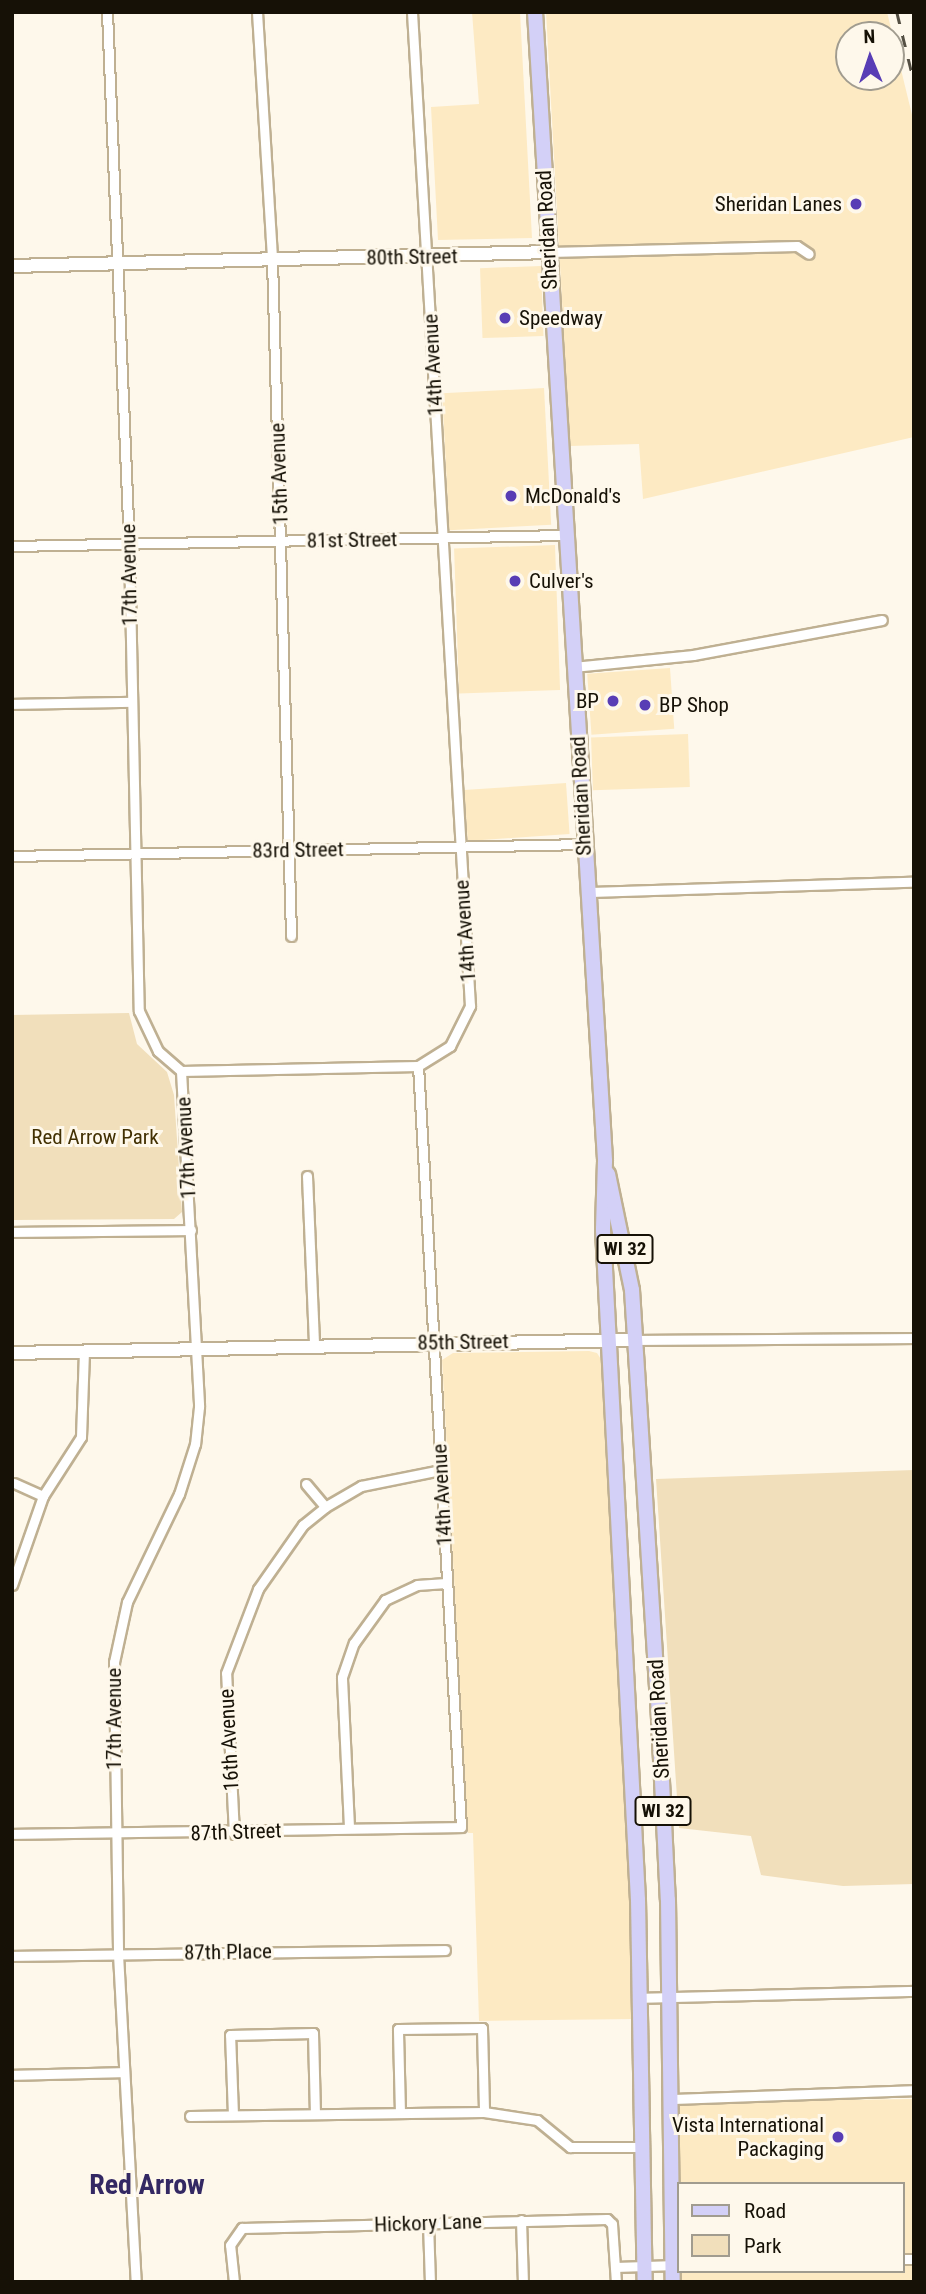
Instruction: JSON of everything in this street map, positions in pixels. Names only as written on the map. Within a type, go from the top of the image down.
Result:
[{"type":"main road","name":"Sheridan Road","points":[[535,12],[605,1161],[603,1230],[611,1340],[639,1997],[645,2282]]},
{"type":"main road","name":"Sheridan Road","points":[[605,1161],[619,1208],[636,1340],[658,1699],[676,2265],[673,2282]]},
{"type":"street","name":"17th Avenue","points":[[107,12],[129,545],[130,702],[139,1011],[158,1051],[181,1071],[199,1407],[195,1444],[179,1494],[127,1602],[114,1662],[118,1954],[136,2282]]},
{"type":"street","name":"15th Avenue","points":[[257,12],[272,259],[291,936]]},
{"type":"street","name":"14th Avenue","points":[[412,12],[428,257],[440,538],[470,1006],[450,1046],[418,1066],[461,1827]]},
{"type":"street","name":"80th Street","points":[[12,265],[797,246],[809,254]]},
{"type":"street","name":"81st Street","points":[[12,546],[567,535]]},
{"type":"street","points":[[573,667],[680,657],[882,620]]},
{"type":"street","points":[[12,704],[130,702]]},
{"type":"street","name":"83rd Street","points":[[12,856],[584,844]]},
{"type":"street","points":[[587,892],[914,882]]},
{"type":"street","points":[[181,1071],[418,1066]]},
{"type":"street","points":[[307,1176],[314,1345]]},
{"type":"street","points":[[12,1232],[191,1230]]},
{"type":"street","name":"85th Street","points":[[12,1353],[611,1340],[914,1338]]},
{"type":"street","points":[[12,1585],[43,1496],[81,1437],[84,1353]]},
{"type":"street","name":"16th Avenue","points":[[234,1834],[226,1673],[258,1589],[303,1525],[325,1507],[361,1486],[441,1469]]},
{"type":"street","points":[[14,1482],[43,1496]]},
{"type":"street","points":[[306,1484],[325,1507]]},
{"type":"street","points":[[349,1827],[342,1677],[354,1643],[385,1600],[417,1585],[446,1583]]},
{"type":"street","name":"87th Street","points":[[12,1834],[234,1834],[349,1827],[461,1827]]},
{"type":"street","name":"87th Place","points":[[12,1956],[445,1950]]},
{"type":"street","points":[[639,1997],[914,1991]]},
{"type":"street","points":[[400,2113],[398,2029],[482,2028],[484,2112]]},
{"type":"street","points":[[233,2115],[230,2035],[313,2033],[315,2114]]},
{"type":"street","points":[[12,2075],[124,2072]]},
{"type":"street","points":[[671,2099],[914,2090]]},
{"type":"street","points":[[190,2116],[484,2112],[537,2120],[570,2147],[642,2147]]},
{"type":"street","name":"Hickory Lane","points":[[233,2282],[230,2245],[242,2228],[607,2219],[612,2224],[615,2267]]},
{"type":"street","points":[[521,2220],[523,2282]]},
{"type":"street","points":[[428,2223],[429,2282]]},
{"type":"street","points":[[616,2282],[615,2267],[676,2265]]},
{"type":"shaded area","points":[[472,12],[520,12],[532,238],[438,240],[431,107],[479,104]]},
{"type":"shaded area","points":[[546,12],[887,12],[889,21],[835,21],[835,91],[905,91],[905,86],[914,123],[914,437],[643,499],[639,444],[570,446]]},
{"type":"shaded area","points":[[541,266],[543,336],[482,338],[480,268]]},
{"type":"shaded area","points":[[544,388],[551,525],[449,530],[442,393]]},
{"type":"shaded area","points":[[555,545],[560,690],[459,693],[454,549]]},
{"type":"shaded area","points":[[670,668],[674,729],[591,735],[587,674]]},
{"type":"shaded area","points":[[688,734],[690,787],[593,790],[591,737]]},
{"type":"shaded area","points":[[566,783],[570,834],[468,841],[464,790]]},
{"type":"shaded area","points":[[453,1353],[597,1353],[602,1361],[631,1876],[632,2019],[479,2021],[473,1833],[468,1833],[442,1360]]},
{"type":"shaded area","points":[[914,2099],[914,2282],[680,2282],[679,2273],[905,2273],[905,2182],[679,2182],[679,2102]]},
{"type":"green space","name":"Red Arrow Park","points":[[129,1013],[137,1044],[167,1072],[174,1095],[182,1212],[174,1219],[12,1220],[12,1015]]},
{"type":"green space","points":[[914,1470],[914,1884],[843,1886],[761,1875],[751,1836],[679,1828],[656,1479]]},
{"type":"railway","points":[[897,12],[914,81]]},
{"type":"place","name":"Sheridan Lanes","points":[[856,204]]},
{"type":"place","name":"Speedway","points":[[505,318]]},
{"type":"place","name":"McDonald's","points":[[511,496]]},
{"type":"place","name":"Culver's","points":[[515,581]]},
{"type":"place","name":"BP","points":[[613,701]]},
{"type":"place","name":"BP Shop","points":[[645,705]]},
{"type":"place","name":"Vista International Packaging","points":[[838,2137]]},
{"type":"district","name":"Red Arrow","points":[[147,2185]]}]
